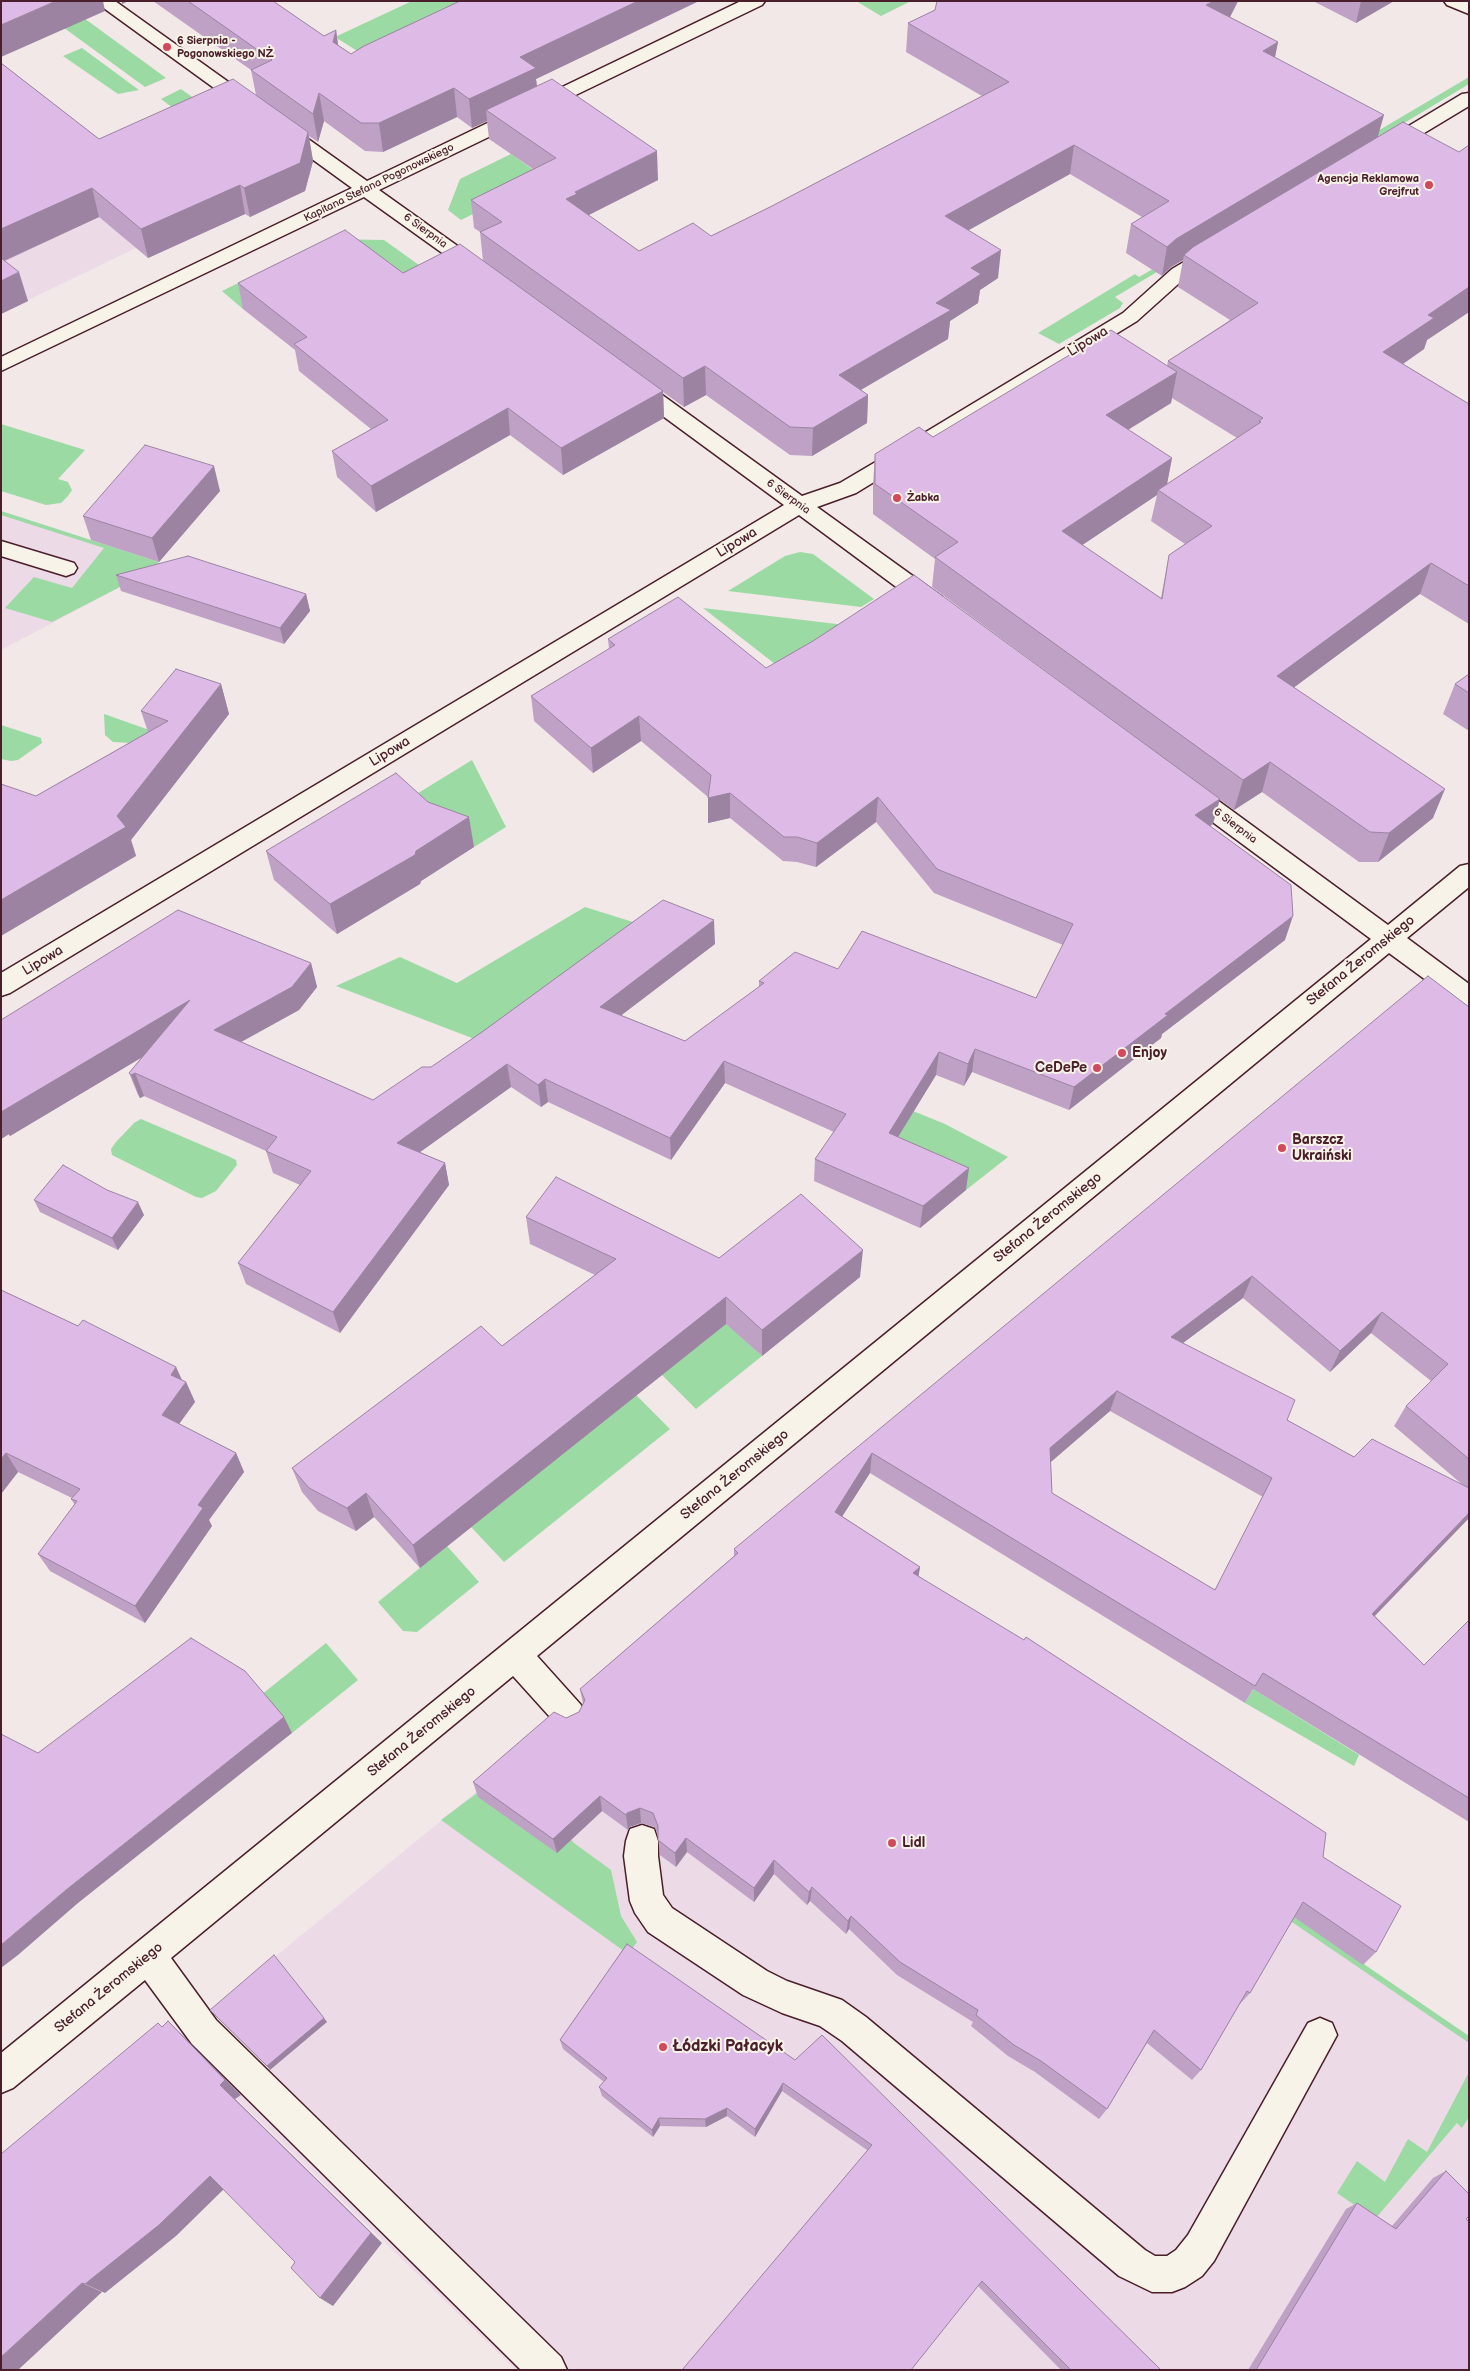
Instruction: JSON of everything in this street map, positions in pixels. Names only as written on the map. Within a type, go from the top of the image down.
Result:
[{"type":"street","name":"6 Sierpnia","points":[[103,1],[368,189],[495,282]]},
{"type":"street","name":"Kapitana Stefana Pogonowskiego","points":[[1,365],[756,1]]},
{"type":"street","points":[[1453,1],[1469,9]]},
{"type":"street","points":[[1368,158],[1469,98]]},
{"type":"street","name":"Lipowa","points":[[1,986],[800,506],[848,488],[957,423],[1130,317],[1179,273],[1228,244]]},
{"type":"street","name":"6 Sierpnia","points":[[614,370],[948,612]]},
{"type":"street","points":[[1,548],[66,568]]},
{"type":"street","name":"6 Sierpnia","points":[[1165,774],[1387,940],[1469,998]]},
{"type":"street","name":"Stefana Żeromskiego","points":[[1,2076],[1469,873]]},
{"type":"street","points":[[515,1655],[570,1716]]},
{"type":"street","points":[[642,1841],[641,1856],[647,1901],[660,1920],[755,1983],[782,1996],[830,2012],[854,2029],[1132,2262],[1152,2274],[1172,2274],[1189,2264],[1200,2248],[1320,2035]]},
{"type":"street","points":[[148,1956],[204,2032],[548,2370]]},
{"type":"shaded area","points":[[1,189],[99,217],[136,248],[1,313]]},
{"type":"shaded area","points":[[1,511],[159,562],[149,572],[1,650]]},
{"type":"shaded area","points":[[615,1678],[1241,1881],[1469,2036],[1469,2370],[516,2370],[175,2039]]},
{"type":"green space","points":[[412,1],[459,1],[483,16],[378,64],[335,37]]},
{"type":"green space","points":[[856,1],[911,1],[881,16]]},
{"type":"green space","points":[[66,5],[166,78],[145,87],[45,14]]},
{"type":"green space","points":[[82,48],[139,90],[118,94],[63,56]]},
{"type":"green space","points":[[1469,77],[1469,84],[1331,167],[1322,164]]},
{"type":"green space","points":[[181,89],[241,132],[219,142],[161,99]]},
{"type":"green space","points":[[511,154],[545,178],[461,220],[448,210],[460,179]]},
{"type":"green space","points":[[327,239],[384,240],[430,273],[395,290],[350,256],[243,309],[222,291]]},
{"type":"green space","points":[[1175,256],[1177,260],[1115,297],[1123,303],[1120,308],[1059,344],[1038,333],[1135,274],[1139,277]]},
{"type":"green space","points":[[1,424],[85,450],[58,479],[68,482],[72,490],[61,503],[46,505],[1,491]]},
{"type":"green space","points":[[1,511],[159,562],[149,572],[52,622],[5,608],[34,577],[72,588],[104,548],[1,515]]},
{"type":"green space","points":[[800,552],[813,554],[874,599],[861,607],[728,591],[785,556]]},
{"type":"green space","points":[[703,608],[870,628],[793,678]]},
{"type":"green space","points":[[104,714],[158,733],[131,743],[113,742],[105,735]]},
{"type":"green space","points":[[1,725],[41,738],[42,743],[18,760],[1,759]]},
{"type":"green space","points":[[472,760],[506,827],[474,847],[433,832],[402,803]]},
{"type":"green space","points":[[585,907],[649,927],[485,1043],[336,986],[400,957],[457,983]]},
{"type":"green space","points":[[913,1111],[945,1124],[1008,1157],[966,1190],[887,1155]]},
{"type":"green space","points":[[141,1119],[230,1157],[236,1160],[237,1165],[216,1191],[202,1198],[196,1197],[112,1155],[111,1149],[116,1142],[134,1123]]},
{"type":"green space","points":[[706,1305],[762,1356],[696,1409],[662,1375]]},
{"type":"green space","points":[[636,1395],[670,1429],[504,1562],[471,1527]]},
{"type":"green space","points":[[447,1546],[479,1582],[417,1632],[403,1631],[378,1602]]},
{"type":"green space","points":[[326,1643],[358,1680],[292,1733],[261,1695]]},
{"type":"green space","points":[[1253,1689],[1359,1755],[1354,1766],[1245,1703]]},
{"type":"green space","points":[[508,1770],[574,1843],[611,1870],[621,1916],[637,1942],[628,1954],[441,1820]]},
{"type":"green space","points":[[1292,1915],[1469,2036],[1469,2043],[1289,1920]]},
{"type":"green space","points":[[1469,2072],[1469,2117],[1462,2128],[1457,2123],[1375,2219],[1337,2193],[1357,2161],[1385,2182],[1408,2139],[1427,2152]]},
{"type":"building","points":[[1,1],[56,1],[1,25]]},
{"type":"building","points":[[188,1],[273,1],[324,36],[336,30],[333,42],[351,54],[364,46],[460,1],[638,1],[520,57],[536,68],[469,99],[454,88],[379,123],[361,123],[319,93],[313,114],[251,70],[272,60]]},
{"type":"building","points":[[937,1],[1214,1],[1206,5],[1278,42],[1263,51],[1384,115],[1176,239],[1167,247],[1131,224],[1169,201],[1074,145],[945,216],[1001,250],[971,268],[981,274],[936,303],[951,310],[839,375],[868,395],[813,428],[790,427],[705,366],[683,378],[480,232],[502,222],[471,200],[556,158],[486,110],[552,79],[657,151],[575,192],[577,194],[566,199],[639,251],[693,223],[711,236],[770,207],[1009,82],[908,23],[935,10]]},
{"type":"building","points":[[1,63],[99,139],[233,79],[308,132],[300,163],[244,188],[240,185],[141,229],[92,188],[1,229]]},
{"type":"building","points":[[1403,122],[1459,152],[1469,145],[1469,287],[1428,315],[1434,318],[1383,352],[1469,404],[1469,586],[1431,563],[1277,676],[1445,789],[1389,833],[1370,832],[1270,762],[1243,780],[935,557],[958,542],[875,484],[875,454],[919,427],[933,437],[1111,330],[1177,372],[1106,415],[1172,458],[1062,531],[1162,599],[1169,555],[1212,526],[1158,490],[1261,422],[1259,421],[1263,418],[1168,361],[1258,303],[1184,255],[1193,247]]},
{"type":"building","points":[[345,230],[403,273],[460,244],[663,391],[561,448],[508,408],[371,486],[332,451],[388,420],[294,344],[307,337],[238,283]]},
{"type":"building","points":[[1,258],[19,272],[1,281]]},
{"type":"building","points":[[145,445],[214,466],[152,538],[83,516]]},
{"type":"building","points":[[188,556],[306,594],[280,628],[116,575]]},
{"type":"building","points":[[914,575],[1220,799],[1195,815],[1291,885],[1293,916],[1165,1014],[1168,1015],[1074,1087],[975,1049],[968,1064],[939,1052],[889,1133],[969,1168],[923,1206],[815,1159],[846,1114],[724,1061],[670,1138],[545,1079],[538,1085],[507,1064],[397,1143],[445,1163],[333,1312],[238,1263],[311,1171],[266,1151],[277,1137],[135,1073],[131,1075],[129,1073],[190,1000],[1,1112],[1,1020],[178,910],[311,963],[292,987],[214,1030],[373,1100],[422,1067],[431,1067],[482,1032],[663,900],[714,920],[600,1007],[685,1041],[764,983],[759,981],[795,952],[838,969],[862,931],[1036,998],[1073,924],[937,869],[878,797],[817,843],[797,837],[784,837],[730,793],[708,798],[711,775],[639,716],[591,748],[531,696],[615,645],[608,639],[678,597],[766,668],[813,641]]},
{"type":"building","points":[[176,669],[221,684],[117,816],[126,827],[1,900],[1,784],[36,796],[168,721],[141,711]]},
{"type":"building","points":[[1469,674],[1469,693],[1455,684]]},
{"type":"building","points":[[396,773],[428,802],[469,817],[416,851],[415,855],[330,904],[266,851]]},
{"type":"building","points":[[1428,976],[1469,1007],[1469,1459],[1406,1406],[1448,1364],[1382,1312],[1340,1351],[1252,1276],[1171,1337],[1295,1400],[1287,1420],[1354,1457],[1372,1439],[1469,1488],[1469,1513],[1372,1614],[1424,1665],[1469,1620],[1469,1798],[1263,1673],[1255,1686],[872,1453],[835,1512],[920,1567],[913,1573],[1024,1640],[1026,1637],[1326,1833],[1323,1857],[1401,1906],[1376,1952],[1303,1902],[1250,1993],[1247,1991],[1201,2070],[1154,2030],[1107,2109],[1041,2061],[1014,2045],[976,2015],[978,2010],[900,1962],[851,1916],[848,1921],[812,1887],[809,1892],[774,1860],[754,1888],[686,1838],[675,1853],[658,1840],[658,1826],[653,1813],[640,1808],[626,1815],[600,1796],[553,1839],[473,1782],[554,1712],[566,1718],[579,1712],[585,1700],[580,1689],[738,1553],[734,1549]],"holes":[[[1117,1391],[1272,1478],[1215,1590],[1052,1493],[1050,1448]]]},
{"type":"building","points":[[63,1165],[107,1190],[138,1202],[112,1238],[34,1200]]},
{"type":"building","points":[[556,1177],[719,1258],[801,1194],[863,1250],[762,1330],[726,1297],[413,1545],[366,1493],[347,1508],[309,1488],[292,1468],[481,1326],[502,1346],[616,1259],[526,1217]]},
{"type":"building","points":[[1,1290],[78,1326],[83,1320],[176,1367],[171,1375],[186,1382],[162,1415],[236,1453],[198,1505],[203,1508],[135,1606],[38,1554],[77,1501],[71,1499],[80,1489],[6,1453],[1,1459]]},
{"type":"building","points":[[191,1638],[245,1671],[284,1717],[66,1890],[1,1945],[1,1734],[38,1753]]},
{"type":"building","points":[[627,1944],[795,2060],[822,2035],[1161,2370],[1071,2370],[982,2281],[911,2370],[682,2370],[872,2145],[783,2083],[755,2129],[727,2108],[705,2119],[659,2118],[652,2130],[599,2087],[607,2078],[560,2040]]},
{"type":"building","points":[[274,1955],[324,2018],[267,2066],[210,2010]]},
{"type":"building","points":[[168,2021],[225,2080],[220,2085],[371,2233],[320,2298],[291,2268],[295,2262],[210,2176],[159,2225],[85,2284],[82,2283],[1,2357],[1,2154],[158,2023],[162,2027]]},
{"type":"building","points":[[1446,2171],[1469,2194],[1469,2216],[1466,2219],[1469,2222],[1469,2370],[1256,2370],[1357,2203],[1396,2229]]},
{"type":"place","name":"6 Sierpnia - Pogonowskiego NŻ","points":[[167,47]]},
{"type":"place","name":"Agencja Reklamowa Grejfrut","points":[[1429,185]]},
{"type":"place","name":"Żabka","points":[[897,498]]},
{"type":"place","name":"Enjoy","points":[[1122,1053]]},
{"type":"place","name":"CeDePe","points":[[1097,1068]]},
{"type":"place","name":"Barszcz Ukraiński","points":[[1282,1148]]},
{"type":"place","name":"Lidl","points":[[892,1843]]},
{"type":"place","name":"Łódzki Pałacyk","points":[[663,2047]]}]
